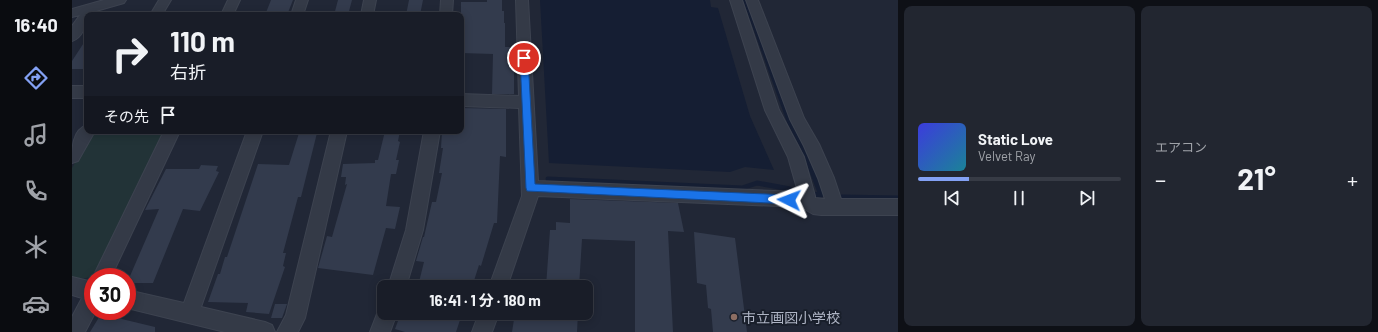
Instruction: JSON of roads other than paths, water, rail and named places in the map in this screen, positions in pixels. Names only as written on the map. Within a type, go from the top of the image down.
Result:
[{"type":"street","points":[[72,13],[120,0]]},
{"type":"street","points":[[158,12],[165,0]]},
{"type":"street","points":[[228,12],[234,0]]},
{"type":"street","points":[[298,12],[302,0]]},
{"type":"street","points":[[368,12],[370,0]]},
{"type":"street","points":[[446,12],[447,0]]},
{"type":"street","points":[[500,280],[530,196],[522,0]]},
{"type":"street","points":[[736,0],[772,110],[799,168],[807,196],[804,200]]},
{"type":"street","points":[[752,0],[794,112],[823,171],[836,208]]},
{"type":"street","points":[[89,12],[92,7]]},
{"type":"street","points":[[72,36],[84,19]]},
{"type":"street","points":[[72,92],[84,92]]},
{"type":"street","points":[[464,100],[525,102]]},
{"type":"street","points":[[72,156],[85,134]]},
{"type":"street","points":[[106,268],[171,134]]},
{"type":"street","points":[[189,314],[254,134]]},
{"type":"street","points":[[287,332],[295,318],[338,134]]},
{"type":"street","points":[[400,280],[406,262],[421,198],[432,134]]},
{"type":"street","points":[[530,188],[804,200],[817,207],[836,208],[898,207]]},
{"type":"street","points":[[72,286],[84,289]]},
{"type":"street","points":[[136,301],[264,332]]},
{"type":"street","points":[[75,332],[84,314]]},
{"type":"street","points":[[380,332],[384,320]]},
{"type":"street","points":[[482,332],[486,320]]},
{"type":"water","points":[[540,0],[710,0],[711,7],[718,8],[750,116],[774,170],[745,167],[730,172],[549,163]]},
{"type":"waterway","points":[[745,0],[789,122],[803,148]]},
{"type":"waterway","points":[[803,147],[821,195],[812,194]]},
{"type":"waterway","points":[[548,179],[742,188],[757,183],[790,189]]},
{"type":"waterway","points":[[842,197],[898,198]]},
{"type":"place","name":"市立画図小学校","points":[[734,317]]}]
